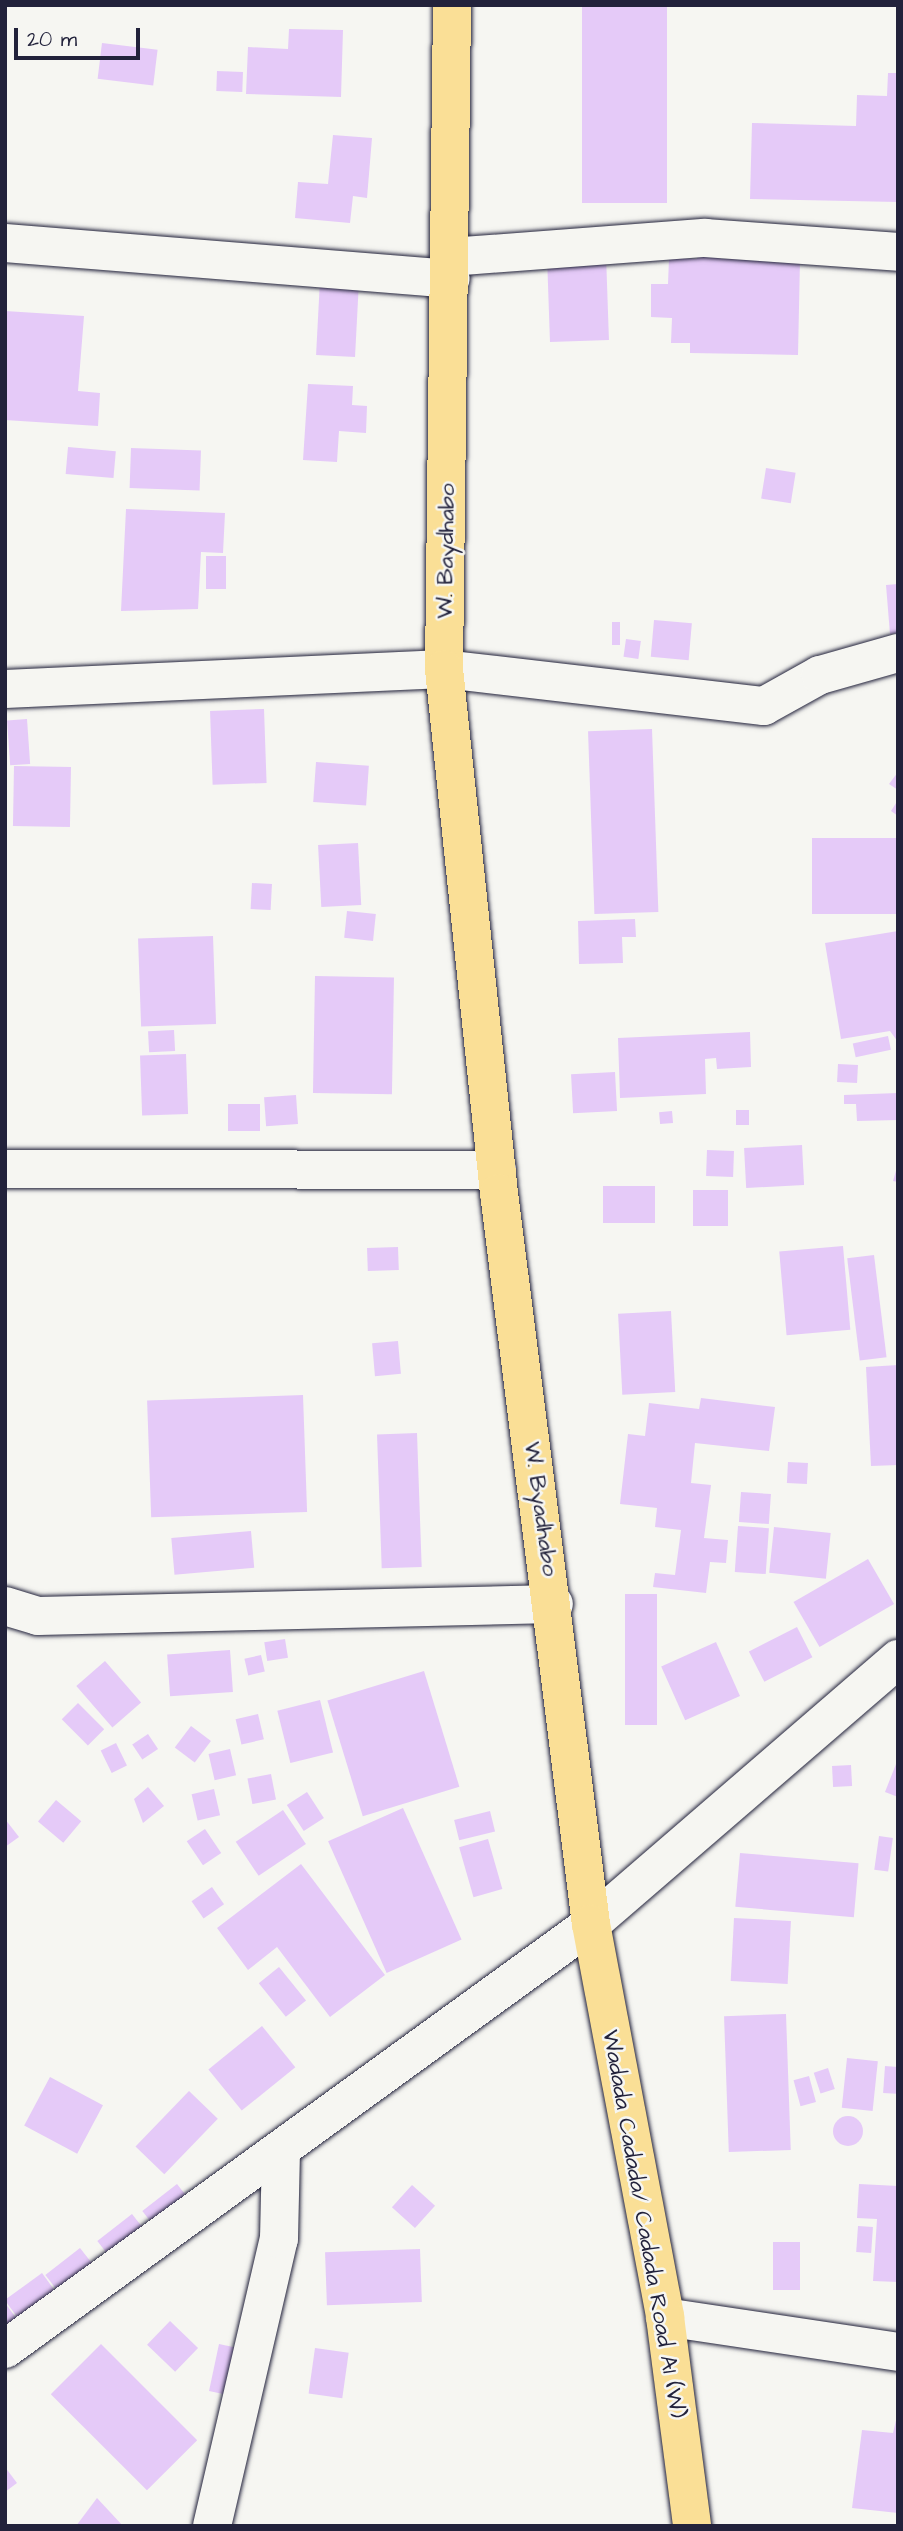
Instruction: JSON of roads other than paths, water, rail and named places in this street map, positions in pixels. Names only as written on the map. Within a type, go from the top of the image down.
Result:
[{"type":"main road","name":"W. Baydhabo","points":[[452,5],[451,268],[444,669],[489,1094]]},
{"type":"main road","name":"W. Byadhabo","points":[[489,1094],[554,1604],[591,1924]]},
{"type":"main road","name":"Wadada Cadada/ Cadada Road A1 (W)","points":[[591,1924],[665,2317],[692,2526]]},
{"type":"street","points":[[5,243],[451,268],[705,238],[898,252]]},
{"type":"street","points":[[5,689],[444,669],[764,706],[820,675],[898,653]]},
{"type":"street","points":[[5,1169],[497,1170]]},
{"type":"street","points":[[5,1606],[38,1616],[554,1604]]},
{"type":"street","points":[[5,2349],[591,1924],[898,1659]]},
{"type":"street","points":[[212,2526],[279,2239],[281,2150]]},
{"type":"street","points":[[665,2317],[898,2352]]}]
